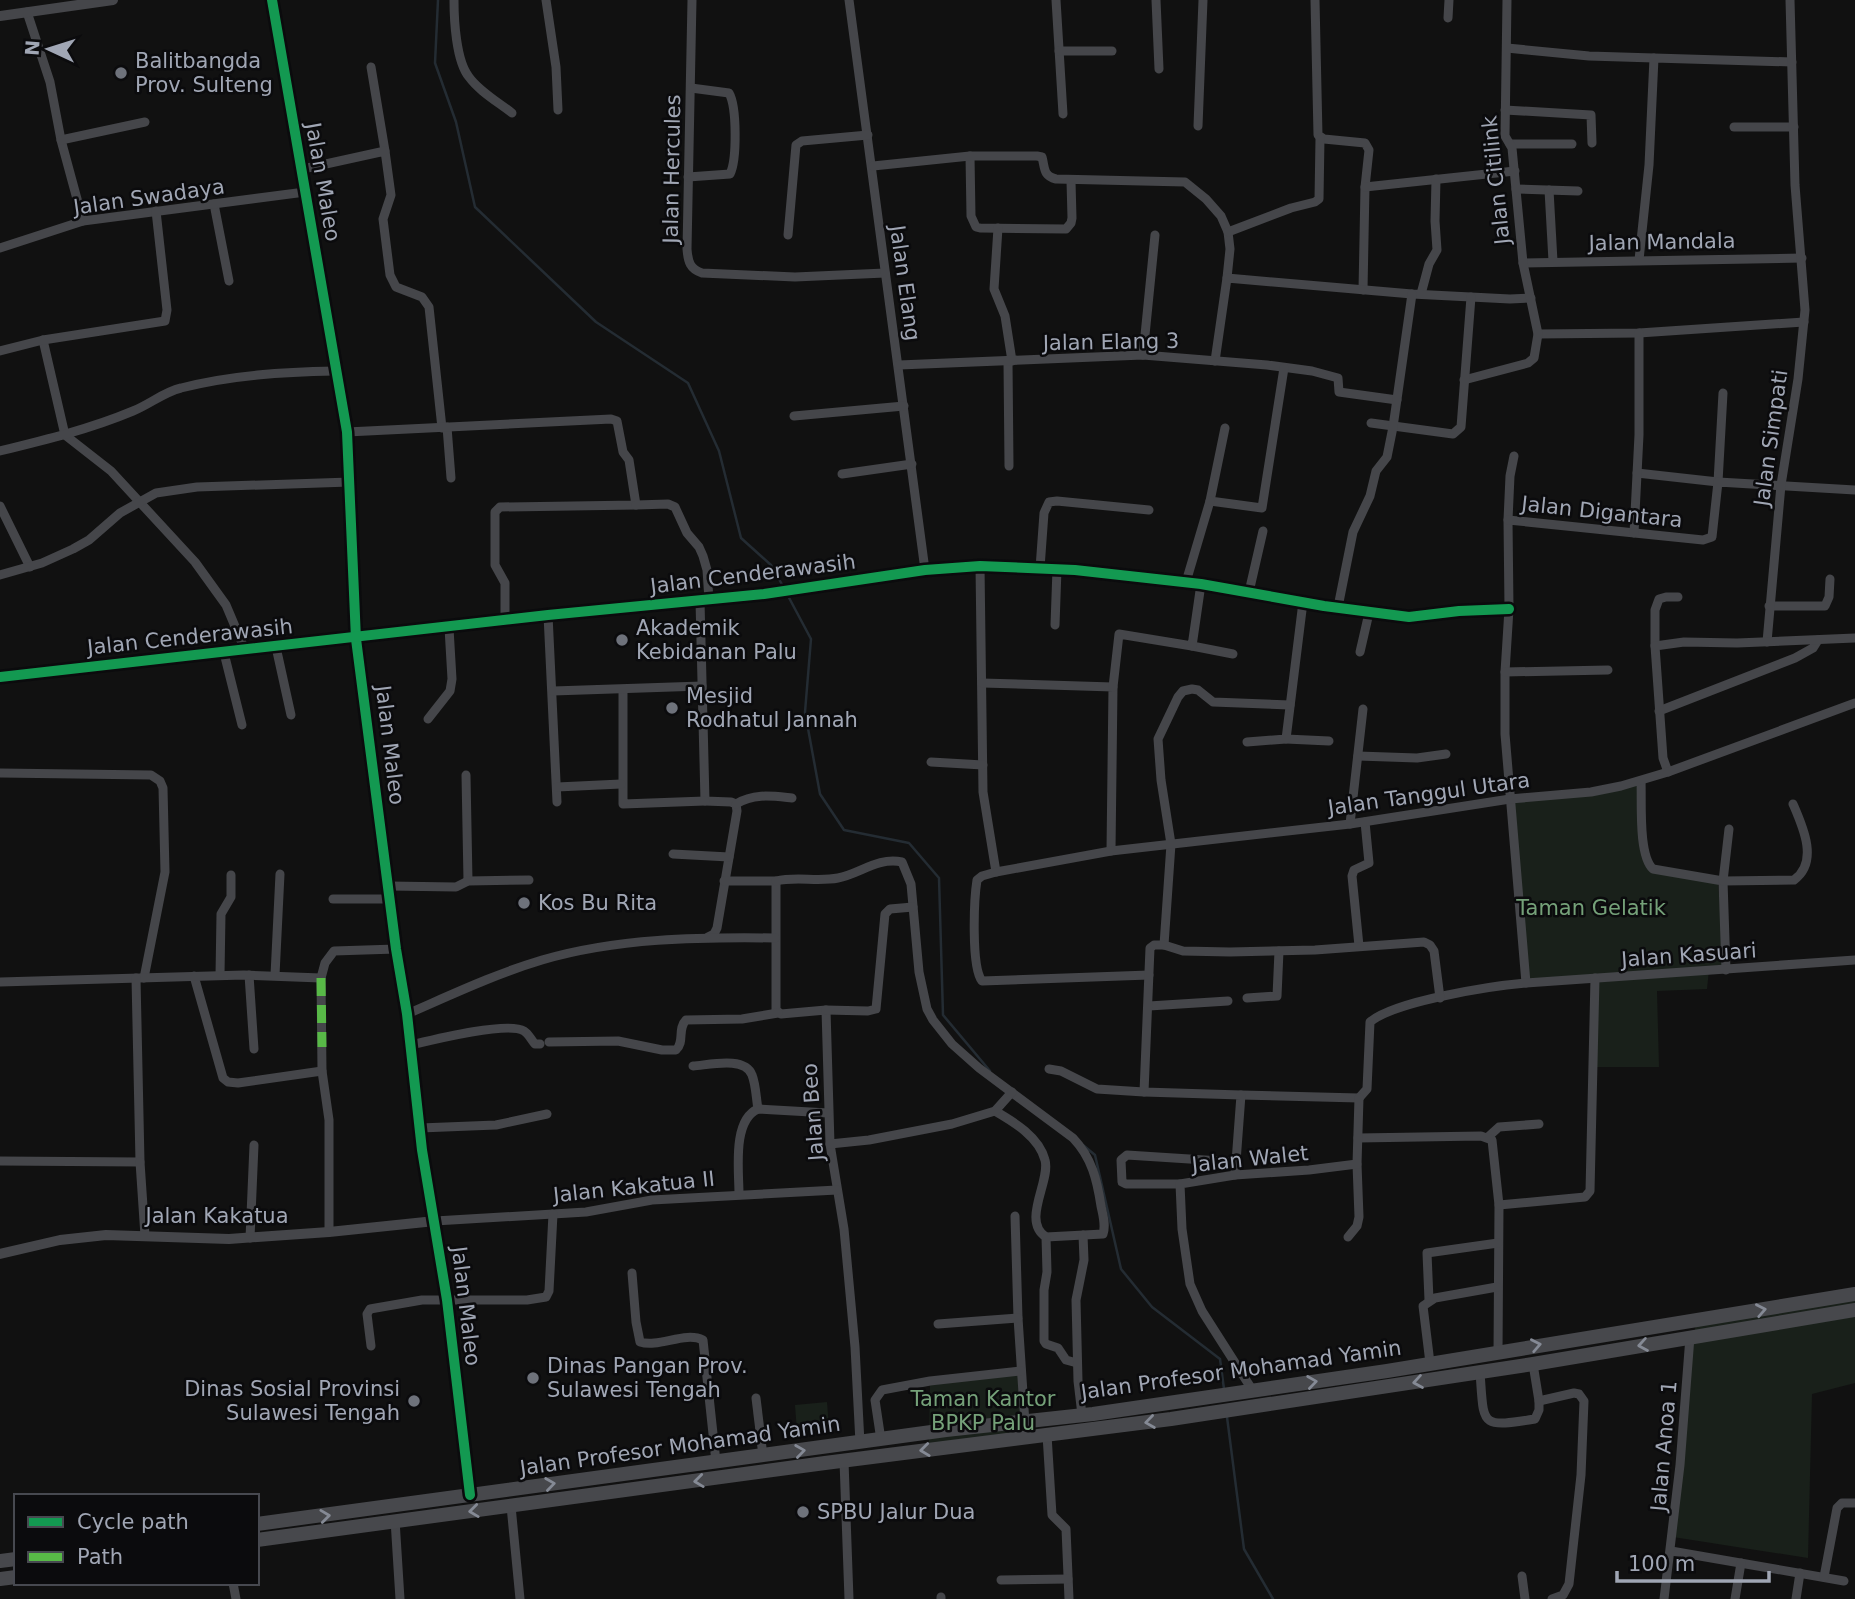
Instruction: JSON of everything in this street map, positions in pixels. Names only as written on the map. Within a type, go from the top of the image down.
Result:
[{"type":"main road","name":"Jalan Profesor Mohamad Yamin","points":[[259,1524],[1215,1396],[1855,1294]]},
{"type":"main road","name":"Jalan Profesor Mohamad Yamin","points":[[259,1540],[1094,1430],[1533,1364],[1855,1310]]},
{"type":"main road","points":[[1087,1414],[1094,1430]]},
{"type":"street","points":[[0,16],[113,0]]},
{"type":"street","name":"Jalan Maleo","points":[[271,0],[303,169],[347,432],[356,639],[420,1128],[447,1300],[470,1495]]},
{"type":"street","points":[[454,0],[457,43],[465,72],[475,84],[512,113]]},
{"type":"street","points":[[546,0],[556,67],[558,110]]},
{"type":"street","name":"Jalan Hercules","points":[[692,0],[687,249],[688,260],[694,270],[702,273],[795,277],[885,272]]},
{"type":"street","name":"Jalan Elang","points":[[849,0],[925,570]]},
{"type":"street","points":[[1056,0],[1063,114]]},
{"type":"street","points":[[1156,0],[1159,69]]},
{"type":"street","points":[[1198,126],[1203,0]]},
{"type":"street","points":[[1228,232],[1319,199],[1320,138],[1315,0]]},
{"type":"street","points":[[1448,18],[1449,0]]},
{"type":"street","name":"Jalan Citilink","points":[[1464,380],[1528,363],[1535,354],[1538,334],[1523,263],[1515,171],[1506,136],[1507,0]]},
{"type":"street","name":"Jalan Simpati","points":[[1767,642],[1781,485],[1804,322],[1802,258],[1795,185],[1790,0]]},
{"type":"street","points":[[27,12],[50,82],[61,139],[83,221]]},
{"type":"street","points":[[1507,48],[1588,56],[1793,62]]},
{"type":"street","points":[[1059,51],[1112,51]]},
{"type":"street","points":[[1639,260],[1649,165],[1654,58]]},
{"type":"street","points":[[371,67],[391,195],[383,219],[390,275],[398,288],[422,297],[429,307],[451,478]]},
{"type":"street","points":[[688,177],[730,174],[734,159],[732,98],[729,93],[691,88]]},
{"type":"street","points":[[1505,110],[1591,115],[1592,143]]},
{"type":"street","points":[[61,139],[145,122]]},
{"type":"street","points":[[1734,127],[1794,127]]},
{"type":"street","points":[[788,235],[796,145],[802,141],[868,135]]},
{"type":"street","points":[[1320,138],[1365,143],[1369,149],[1365,187],[1363,290]]},
{"type":"street","points":[[1510,144],[1572,144]]},
{"type":"street","points":[[303,169],[385,151]]},
{"type":"street","points":[[873,166],[970,156],[1041,156],[1045,173],[1049,177],[1071,181],[1185,182],[1221,216],[1228,232],[1230,248],[1227,278],[1215,361]]},
{"type":"street","points":[[970,156],[972,221],[976,227],[1061,230],[1069,226],[1072,218],[1071,181]]},
{"type":"street","points":[[1365,187],[1515,171]]},
{"type":"street","points":[[1338,607],[1353,533],[1370,496],[1376,471],[1387,457],[1416,294],[1437,250],[1436,179]]},
{"type":"street","points":[[1516,189],[1578,191]]},
{"type":"street","points":[[1549,190],[1553,261]]},
{"type":"street","name":"Jalan Swadaya","points":[[0,248],[83,221],[305,192]]},
{"type":"street","points":[[214,204],[229,281]]},
{"type":"street","points":[[0,349],[165,321],[167,310],[156,211]]},
{"type":"street","points":[[998,228],[994,289],[1007,327],[1010,361],[1009,467]]},
{"type":"street","points":[[1143,355],[1155,235]]},
{"type":"street","name":"Jalan Mandala","points":[[1523,263],[1802,258]]},
{"type":"street","points":[[1227,278],[1416,294],[1531,298]]},
{"type":"street","points":[[1371,424],[1456,433],[1461,427],[1471,297]]},
{"type":"street","points":[[1538,334],[1639,333],[1804,322]]},
{"type":"street","points":[[1634,533],[1639,333]]},
{"type":"street","points":[[43,340],[65,435],[111,471],[195,562],[234,621],[245,650]]},
{"type":"street","name":"Jalan Elang 3","points":[[899,365],[1143,355],[1323,374],[1338,378],[1339,392],[1397,400]]},
{"type":"street","points":[[1210,501],[1262,508],[1284,368]]},
{"type":"street","points":[[0,451],[65,435],[133,411],[181,388],[255,376],[335,370]]},
{"type":"street","points":[[1718,482],[1723,393]]},
{"type":"street","points":[[794,416],[904,406]]},
{"type":"street","points":[[347,432],[614,419],[620,427],[624,454],[629,460],[636,505]]},
{"type":"street","points":[[1186,582],[1210,501],[1225,428]]},
{"type":"street","points":[[1508,520],[1514,456]]},
{"type":"street","points":[[842,474],[912,464]]},
{"type":"street","points":[[1637,473],[1718,482],[1855,490]]},
{"type":"street","points":[[0,575],[30,567],[73,550],[140,500],[156,493],[188,488],[350,482]]},
{"type":"street","name":"Jalan Digantara","points":[[1526,983],[1509,794],[1506,671],[1509,609],[1508,520],[1703,540],[1712,537],[1718,482]]},
{"type":"street","points":[[1040,568],[1044,513],[1049,502],[1149,510]]},
{"type":"street","points":[[505,621],[505,583],[495,565],[494,515],[497,508],[668,504],[675,507],[687,533],[699,547],[707,570],[702,686],[705,801]]},
{"type":"street","points":[[0,506],[30,567]]},
{"type":"street","points":[[1249,592],[1263,531]]},
{"type":"street","points":[[980,566],[983,792],[995,866],[977,880],[976,885],[977,968],[982,981],[1149,975]]},
{"type":"street","name":"Jalan Cenderawasih","points":[[0,677],[356,639],[548,615],[764,594],[925,570],[980,566],[1057,569],[1186,582],[1369,613],[1409,617],[1509,609]]},
{"type":"street","points":[[1055,625],[1057,569]]},
{"type":"street","points":[[1769,606],[1825,606],[1828,603],[1830,579]]},
{"type":"street","points":[[1192,646],[1201,584]]},
{"type":"street","points":[[1667,770],[1663,758],[1659,710],[1655,610],[1659,600],[1678,597]]},
{"type":"street","points":[[1286,739],[1303,602]]},
{"type":"street","points":[[1360,652],[1369,613]]},
{"type":"street","points":[[548,615],[557,802]]},
{"type":"street","points":[[428,719],[450,691],[452,679],[449,628]]},
{"type":"street","points":[[1111,847],[1113,687],[1119,634],[1234,654]]},
{"type":"street","points":[[1655,646],[1684,642],[1855,638]]},
{"type":"street","points":[[1659,710],[1795,659],[1813,648],[1818,639]]},
{"type":"street","points":[[276,647],[291,715]]},
{"type":"street","points":[[224,653],[242,725]]},
{"type":"street","points":[[1506,671],[1608,670]]},
{"type":"street","points":[[982,683],[1113,687]]},
{"type":"street","points":[[553,691],[702,686]]},
{"type":"street","points":[[623,690],[621,801],[625,805],[705,801],[736,804]]},
{"type":"street","points":[[1164,945],[1171,844],[1158,764],[1158,739],[1183,691],[1198,690],[1213,702],[1290,705]]},
{"type":"street","name":"Jalan Tanggul Utara","points":[[995,866],[1111,847],[1171,844],[1365,822],[1509,794],[1591,792],[1641,781],[1855,703]]},
{"type":"street","points":[[1350,824],[1363,709]]},
{"type":"street","points":[[1247,742],[1286,739],[1329,741]]},
{"type":"street","points":[[1358,756],[1417,758],[1446,754]]},
{"type":"street","points":[[931,762],[983,765]]},
{"type":"street","points":[[0,773],[151,775],[160,781],[164,872],[140,978],[140,1162],[145,1236]]},
{"type":"street","points":[[466,775],[468,881]]},
{"type":"street","points":[[1641,781],[1644,846],[1649,866],[1653,869],[1723,881],[1785,882],[1802,874],[1808,854],[1802,826],[1793,804]]},
{"type":"street","points":[[557,788],[621,784]]},
{"type":"street","points":[[736,804],[746,798],[759,796],[792,798]]},
{"type":"street","points":[[708,937],[715,934],[717,928],[736,804]]},
{"type":"street","points":[[1359,946],[1352,876],[1354,870],[1369,863],[1365,822]]},
{"type":"street","points":[[1726,970],[1723,881],[1729,829]]},
{"type":"street","points":[[673,854],[729,857]]},
{"type":"street","points":[[724,881],[823,880],[840,878],[873,863],[894,860],[902,862],[911,884],[919,972],[927,1009],[933,1020],[952,1044],[979,1068],[1073,1138],[1089,1160],[1099,1191],[1105,1232],[1100,1235],[1046,1237],[1038,1230],[1036,1222],[1040,1186],[1046,1174],[1046,1161],[1024,1130],[995,1111]]},
{"type":"street","points":[[275,975],[280,874]]},
{"type":"street","points":[[220,975],[221,914],[231,897],[231,875]]},
{"type":"street","points":[[389,886],[456,887],[468,881],[529,880]]},
{"type":"street","points":[[776,881],[778,1013]]},
{"type":"street","points":[[333,900],[390,898]]},
{"type":"street","points":[[411,1045],[472,1032],[515,1029],[522,1030],[535,1044],[618,1041],[662,1050],[676,1050],[680,1045],[681,1026],[686,1020],[742,1019],[825,1010],[869,1011],[876,1009],[885,914],[890,909],[913,907]]},
{"type":"street","points":[[407,1014],[491,978],[556,956],[607,947],[708,937],[775,938]]},
{"type":"street","points":[[1144,1092],[1150,948],[1154,945],[1183,951],[1279,951],[1424,942],[1430,944],[1434,951],[1440,998]]},
{"type":"street","points":[[329,1232],[329,1120],[322,1071],[321,978],[325,963],[334,951],[396,949]]},
{"type":"street","points":[[1247,998],[1278,996],[1279,951]]},
{"type":"street","name":"Jalan Kasuari","points":[[1359,1098],[1367,1089],[1370,1023],[1377,1017],[1440,998],[1488,987],[1526,983],[1855,960]]},
{"type":"street","points":[[0,982],[220,975],[321,978]]},
{"type":"street","points":[[248,975],[254,1049]]},
{"type":"street","points":[[194,976],[223,1078],[227,1082],[239,1083],[322,1071]]},
{"type":"street","points":[[1499,1205],[1585,1196],[1590,1191],[1595,978]]},
{"type":"street","points":[[1149,1006],[1228,1001]]},
{"type":"street","name":"Jalan Beo","points":[[825,1010],[830,1144],[844,1229],[860,1443]]},
{"type":"street","points":[[693,1066],[736,1064],[747,1067],[752,1073],[758,1109]]},
{"type":"street","points":[[1049,1069],[1061,1071],[1097,1089],[1359,1098],[1359,1217],[1357,1226],[1348,1237]]},
{"type":"street","points":[[830,1144],[930,1129],[995,1111],[1012,1092]]},
{"type":"street","points":[[1235,1175],[1241,1095]]},
{"type":"street","points":[[739,1194],[740,1135],[747,1117],[758,1109],[828,1113]]},
{"type":"street","points":[[420,1128],[496,1125],[547,1114]]},
{"type":"street","points":[[1358,1138],[1488,1137],[1499,1127],[1539,1124]]},
{"type":"street","points":[[1488,1137],[1494,1146],[1499,1205],[1498,1353]]},
{"type":"street","points":[[250,1238],[254,1145]]},
{"type":"street","points":[[1180,1184],[1126,1184],[1122,1182],[1120,1175],[1121,1160],[1127,1156],[1236,1162]]},
{"type":"street","points":[[0,1161],[140,1162]]},
{"type":"street","name":"Jalan Walet","points":[[1249,1391],[1202,1311],[1190,1284],[1182,1229],[1180,1184],[1235,1175],[1357,1164]]},
{"type":"street","name":"Jalan Kakatua II","points":[[435,1221],[597,1210],[652,1200],[837,1190]]},
{"type":"street","points":[[371,1346],[367,1314],[370,1309],[422,1300],[527,1300],[546,1297],[549,1291],[553,1214]]},
{"type":"street","points":[[1015,1216],[1025,1423]]},
{"type":"street","name":"Jalan Kakatua","points":[[0,1254],[80,1237],[250,1238],[435,1221]]},
{"type":"street","points":[[1083,1235],[1084,1260],[1076,1300],[1077,1363],[1087,1414]]},
{"type":"street","points":[[1046,1237],[1044,1341],[1046,1345],[1058,1348],[1066,1360],[1077,1363]]},
{"type":"street","points":[[1429,1300],[1427,1253],[1498,1242]]},
{"type":"street","points":[[632,1273],[640,1342],[649,1344],[695,1338],[703,1340],[716,1462]]},
{"type":"street","points":[[1430,1363],[1423,1306],[1429,1300],[1497,1287]]},
{"type":"street","points":[[938,1324],[1018,1318]]},
{"type":"street","name":"Jalan Anoa 1","points":[[1664,1599],[1671,1551],[1690,1337]]},
{"type":"street","points":[[1480,1372],[1483,1412],[1493,1423],[1499,1425],[1535,1419],[1539,1401],[1533,1364]]},
{"type":"street","points":[[881,1440],[875,1400],[883,1390],[930,1381],[1021,1371]]},
{"type":"street","points":[[1539,1401],[1574,1393],[1579,1394],[1584,1401],[1581,1475],[1569,1584],[1563,1595],[1552,1599]]},
{"type":"street","points":[[756,1398],[763,1456]]},
{"type":"street","points":[[1047,1435],[1052,1515],[1066,1529],[1069,1599]]},
{"type":"street","points":[[844,1461],[849,1599]]},
{"type":"street","points":[[1824,1577],[1838,1508],[1842,1503],[1855,1503]]},
{"type":"street","points":[[512,1506],[520,1599]]},
{"type":"street","points":[[395,1520],[400,1599]]},
{"type":"street","points":[[1671,1551],[1844,1581]]},
{"type":"street","points":[[1735,1599],[1741,1563]]},
{"type":"street","points":[[1796,1599],[1800,1573]]},
{"type":"street","points":[[1522,1576],[1525,1599]]},
{"type":"street","points":[[1001,1580],[1068,1579]]},
{"type":"green space","name":"Taman Gelatik","points":[[1640,783],[1651,871],[1718,883],[1725,969],[1709,970],[1707,989],[1657,991],[1659,1067],[1594,1067],[1596,979],[1524,984],[1512,801]]},
{"type":"green space","points":[[1855,1294],[1855,1383],[1812,1394],[1808,1558],[1673,1537],[1696,1320]]},
{"type":"green space","name":"Taman Kantor BPKP Palu","points":[[1021,1374],[1028,1418],[1019,1438],[929,1444],[930,1385]]},
{"type":"green space","points":[[827,1402],[829,1428],[797,1431],[795,1405]]},
{"type":"waterway","points":[[438,0],[435,63],[456,122],[475,207],[596,322],[688,383],[719,451],[741,538],[771,565],[784,588]]},
{"type":"waterway","points":[[787,594],[811,639],[805,712],[820,794],[844,830],[909,843],[939,878],[943,1015],[990,1071]]},
{"type":"waterway","points":[[1083,1145],[1095,1155],[1121,1269],[1152,1307],[1220,1359],[1224,1389]]},
{"type":"waterway","points":[[1227,1417],[1244,1549],[1273,1599]]},
{"type":"marked path","points":[[321,978],[322,1047]]},
{"type":"cycle path","points":[[272,0],[347,432],[356,639],[396,949],[407,1014],[422,1150],[447,1300],[470,1495]]},
{"type":"cycle path","points":[[0,677],[548,615],[764,594],[925,570],[980,566],[1075,570],[1201,584],[1324,606],[1409,617],[1509,609]]},
{"type":"place","name":"Balitbangda Prov. Sulteng","points":[[121,73]]},
{"type":"place","name":"Akademik Kebidanan Palu","points":[[622,640]]},
{"type":"place","name":"Mesjid Rodhatul Jannah","points":[[672,708]]},
{"type":"place","name":"Kos Bu Rita","points":[[524,903]]},
{"type":"place","name":"Dinas Pangan Prov. Sulawesi Tengah","points":[[533,1378]]},
{"type":"place","name":"Dinas Sosial Provinsi Sulawesi Tengah","points":[[414,1401]]},
{"type":"place","name":"SPBU Jalur Dua","points":[[803,1512]]}]
